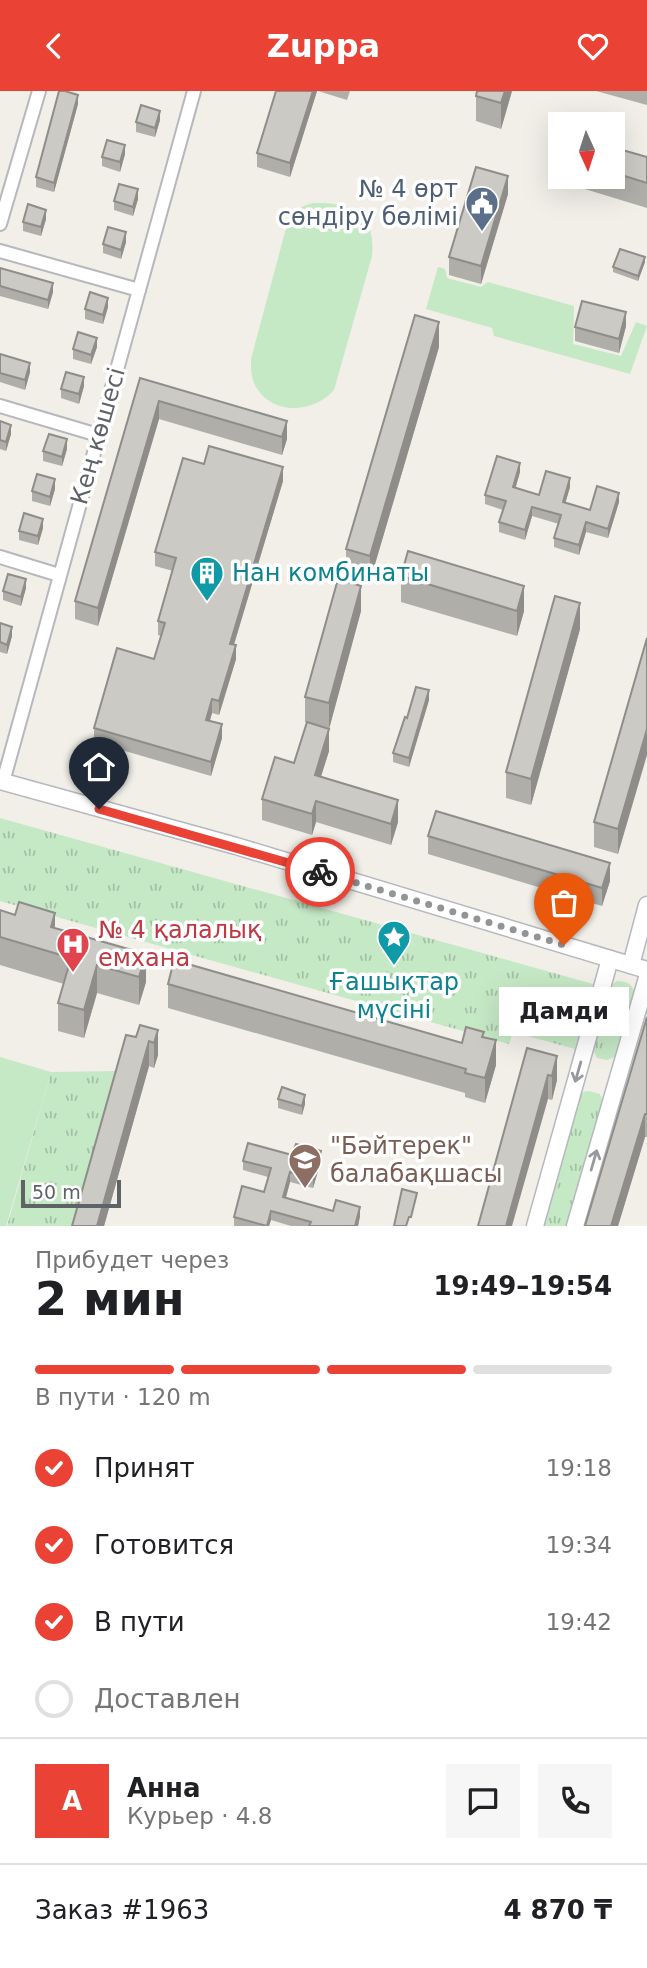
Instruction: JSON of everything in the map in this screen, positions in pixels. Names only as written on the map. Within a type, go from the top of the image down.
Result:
[{"type":"street","points":[[0,224],[38,91]]},
{"type":"street","name":"Кең көшесі","points":[[1,782],[194,91]]},
{"type":"street","points":[[0,251],[139,290]]},
{"type":"street","points":[[0,406],[98,435]]},
{"type":"street","points":[[0,557],[59,575]]},
{"type":"street","points":[[1,782],[236,846],[639,968],[647,905]]},
{"type":"street","points":[[535,1226],[610,959]]},
{"type":"street","points":[[575,1226],[647,978]]},
{"type":"green space","points":[[313,203],[340,205],[359,213],[370,229],[372,256],[334,390],[326,398],[305,407],[283,407],[263,396],[256,387],[252,377],[251,359],[285,232],[295,213]]},
{"type":"green space","points":[[438,267],[445,269],[447,278],[481,287],[488,282],[574,306],[573,344],[621,356],[636,322],[647,326],[630,374],[494,336],[492,328],[426,309]]},
{"type":"green space","points":[[0,818],[593,984],[575,1049],[513,1032],[509,1044],[0,901]]},
{"type":"green space","points":[[617,981],[629,984],[635,994],[617,1056],[607,1060],[597,1058],[593,1049],[610,986]]},
{"type":"green space","points":[[0,1057],[51,1072],[6,1226],[0,1226]]},
{"type":"green space","points":[[117,1071],[79,1226],[7,1226],[51,1072]]},
{"type":"green space","points":[[583,1092],[600,1094],[604,1104],[568,1226],[542,1226],[579,1097]]},
{"type":"building","points":[[59,91],[78,95],[54,183],[36,177]]},
{"type":"building","points":[[276,91],[313,91],[290,163],[257,153]]},
{"type":"building","points":[[477,91],[505,91],[501,103],[476,96]]},
{"type":"building","points":[[141,105],[160,111],[155,128],[136,122]]},
{"type":"building","points":[[107,140],[125,145],[120,162],[102,157]]},
{"type":"building","points":[[625,151],[647,157],[647,183],[625,176]]},
{"type":"building","points":[[476,167],[508,176],[481,266],[449,257]]},
{"type":"building","points":[[119,184],[138,189],[133,207],[114,201]]},
{"type":"building","points":[[28,204],[46,210],[41,227],[23,222]]},
{"type":"building","points":[[108,227],[126,232],[121,250],[103,244]]},
{"type":"building","points":[[620,249],[645,257],[638,276],[613,267]]},
{"type":"building","points":[[0,268],[53,283],[48,300],[0,286]]},
{"type":"building","points":[[90,292],[108,298],[103,315],[85,309]]},
{"type":"building","points":[[582,301],[626,312],[619,339],[575,327]]},
{"type":"building","points":[[415,315],[439,322],[370,556],[346,549]]},
{"type":"building","points":[[78,332],[97,338],[91,355],[73,349]]},
{"type":"building","points":[[0,354],[30,363],[25,380],[0,373]]},
{"type":"building","points":[[66,372],[84,377],[79,394],[61,389]]},
{"type":"building","points":[[140,378],[287,421],[282,437],[159,401],[98,608],[75,601]]},
{"type":"building","points":[[0,421],[11,425],[6,442],[0,440]]},
{"type":"building","points":[[49,434],[67,439],[62,457],[43,451]]},
{"type":"building","name":"Нан комбинаты","points":[[209,446],[283,467],[230,644],[236,645],[219,701],[212,699],[206,720],[222,724],[211,762],[94,728],[117,648],[154,659],[165,623],[158,621],[176,558],[155,552],[183,458],[204,464]]},
{"type":"building","points":[[497,456],[520,463],[513,487],[539,495],[546,471],[570,478],[563,502],[590,510],[597,486],[619,493],[608,529],[586,522],[579,545],[554,538],[561,515],[532,507],[525,530],[499,522],[506,501],[485,495]]},
{"type":"building","points":[[37,474],[55,479],[50,497],[32,491]]},
{"type":"building","points":[[24,513],[43,519],[38,536],[19,531]]},
{"type":"building","points":[[408,551],[524,586],[517,611],[401,576]]},
{"type":"building","points":[[8,574],[26,579],[21,597],[3,591]]},
{"type":"building","points":[[338,579],[361,586],[329,703],[305,697]]},
{"type":"building","points":[[555,596],[580,603],[531,779],[506,772]]},
{"type":"building","points":[[0,623],[12,627],[7,645],[0,642]]},
{"type":"building","points":[[647,638],[647,729],[618,829],[594,822]]},
{"type":"building","points":[[416,687],[429,690],[409,758],[393,753]]},
{"type":"building","points":[[307,722],[329,729],[315,775],[398,800],[391,824],[316,801],[312,814],[262,799],[275,757],[294,763]]},
{"type":"building","points":[[436,811],[610,863],[602,888],[428,836]]},
{"type":"building","points":[[19,902],[55,913],[51,927],[146,954],[139,977],[97,965],[84,1010],[58,1003],[71,958],[0,937],[0,910],[15,915]]},
{"type":"building","points":[[174,960],[462,1043],[466,1027],[484,1032],[482,1037],[496,1040],[485,1078],[465,1073],[466,1069],[168,984]]},
{"type":"building","points":[[647,1017],[647,1114],[611,1226],[585,1226]]},
{"type":"building","points":[[140,1025],[158,1030],[154,1043],[149,1041],[97,1226],[72,1226],[126,1035],[136,1037]]},
{"type":"building","points":[[527,1048],[557,1056],[552,1076],[548,1075],[506,1226],[478,1226]]},
{"type":"building","points":[[282,1087],[305,1095],[302,1106],[278,1099]]},
{"type":"building","points":[[248,1143],[292,1155],[296,1144],[321,1151],[313,1178],[290,1172],[283,1197],[333,1211],[336,1200],[360,1207],[355,1226],[309,1226],[311,1222],[271,1211],[267,1226],[234,1217],[242,1186],[264,1192],[271,1168],[243,1161]]},
{"type":"building","points":[[402,1189],[417,1193],[406,1226],[394,1226]]},
{"type":"way so far","points":[[320,872],[564,945]]},
{"type":"place","name":"№ 4 өрт сөндіру бөлімі","points":[[482,233]]},
{"type":"place","name":"Нан комбинаты","points":[[207,603]]},
{"type":"place","name":"Дамди","points":[[564,945]]},
{"type":"place","name":"Ғашықтар мүсіні","points":[[394,967]]},
{"type":"place","name":"№ 4 қалалық емхана","points":[[73,974]]},
{"type":"place","name":"\"Бәйтерек\" балабақшасы","points":[[305,1190]]},
{"type":"route","points":[[99,809],[320,872]]}]
